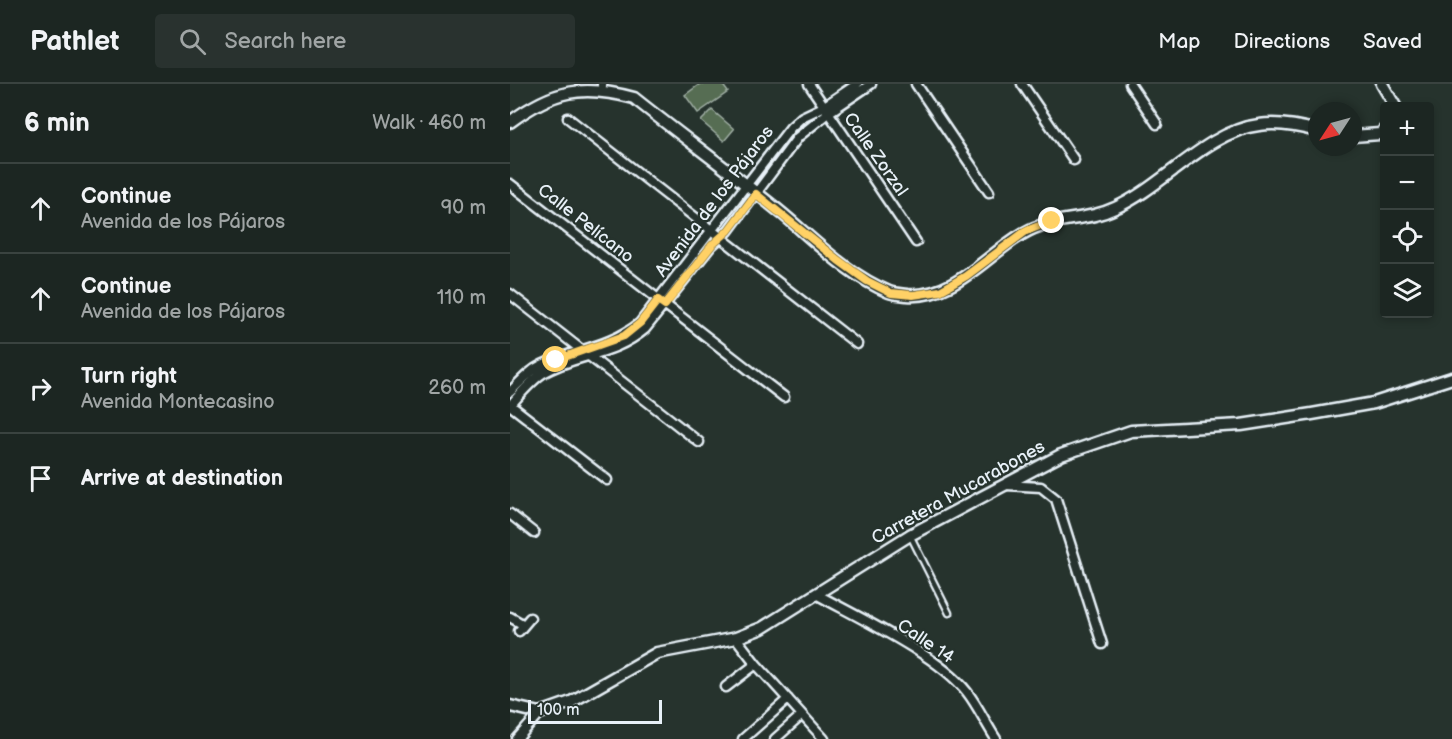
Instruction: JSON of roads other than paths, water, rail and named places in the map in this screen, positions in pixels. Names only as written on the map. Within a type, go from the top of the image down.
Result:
[{"type":"street","points":[[510,122],[557,92],[585,84],[602,85],[634,98],[867,281],[891,293],[913,295],[940,291],[966,276],[1026,231],[1052,221],[1074,219],[1113,209],[1132,200],[1217,140],[1239,129],[1274,124],[1308,130]]},
{"type":"street","name":"Calle Zorzal","points":[[809,84],[916,242]]},
{"type":"street","name":"Avenida de los Pájaros","points":[[510,405],[532,381],[544,373],[624,336],[662,303],[712,245],[728,231],[798,137],[825,110],[857,84]]},
{"type":"street","name":"Avenida de los Pájaros","points":[[662,303],[712,231],[790,127],[802,117],[825,110],[871,84]]},
{"type":"street","points":[[916,84],[989,192]]},
{"type":"street","points":[[1022,84],[1074,160]]},
{"type":"street","points":[[1130,84],[1157,124]]},
{"type":"street","points":[[1382,84],[1393,102]]},
{"type":"street","points":[[568,118],[857,344]]},
{"type":"street","points":[[1362,135],[1380,134]]},
{"type":"street","name":"Calle Pelícano","points":[[510,184],[784,397]]},
{"type":"street","points":[[510,294],[699,442]]},
{"type":"street","name":"Avenida de los Pájaros","points":[[510,392],[526,375],[540,366],[587,354]]},
{"type":"street","name":"Carretera Mucarabones","points":[[540,713],[571,702],[657,653],[736,638],[762,628],[910,535],[1061,455],[1131,431],[1241,425],[1312,414],[1374,403],[1452,378]]},
{"type":"street","points":[[510,405],[607,480]]},
{"type":"street","points":[[1001,485],[1041,487],[1056,499],[1102,644]]},
{"type":"street","points":[[510,514],[534,533]]},
{"type":"street","name":"Calle 14","points":[[816,594],[907,645],[942,669],[966,691],[996,739]]},
{"type":"street","points":[[510,617],[525,624]]},
{"type":"street","points":[[736,638],[756,664],[824,739]]},
{"type":"street","points":[[726,687],[756,664]]},
{"type":"street","points":[[743,739],[788,699]]},
{"type":"street","points":[[510,706],[540,713],[516,739]]},
{"type":"street","points":[[775,739],[802,715]]},
{"type":"lane","points":[[910,535],[949,613]]}]
